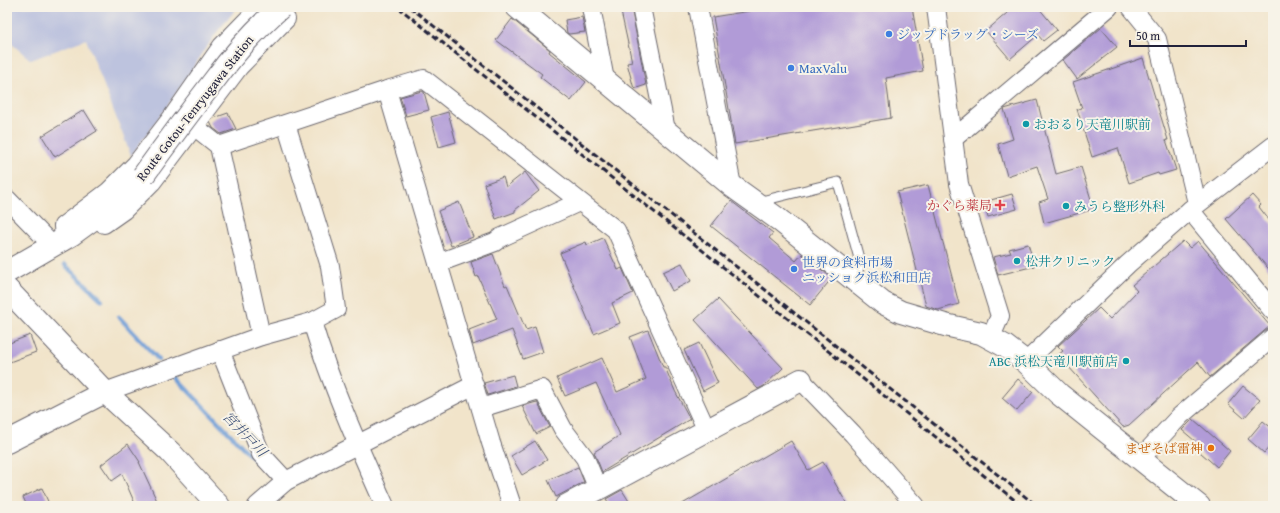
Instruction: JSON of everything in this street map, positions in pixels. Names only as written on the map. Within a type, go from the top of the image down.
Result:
[{"type":"street","points":[[63,240],[63,226],[108,192],[136,164],[173,116],[222,46],[260,7]]},
{"type":"street","points":[[7,199],[63,240],[85,237],[124,210],[152,182],[239,67],[286,19],[276,7]]},
{"type":"street","name":"Route Gotou-Tenryugawa Station","points":[[7,272],[63,240],[115,203],[143,176],[192,108],[231,58],[268,17],[281,7]]},
{"type":"street","points":[[517,7],[732,186],[778,219],[883,303],[901,312],[991,337],[1026,362],[1059,394],[1140,459],[1191,504]]},
{"type":"street","points":[[591,7],[605,80]]},
{"type":"street","points":[[641,7],[666,130]]},
{"type":"street","points":[[698,7],[732,186]]},
{"type":"street","points":[[936,7],[959,184],[1000,316],[991,337]]},
{"type":"street","points":[[953,139],[1109,7]]},
{"type":"street","points":[[1131,7],[1156,39],[1194,206],[1273,311]]},
{"type":"street","points":[[219,146],[424,79],[616,230],[707,431]]},
{"type":"street","points":[[387,90],[474,385],[512,506]]},
{"type":"street","points":[[7,442],[105,392],[261,336],[312,322],[336,309],[330,266],[286,124]]},
{"type":"street","points":[[194,126],[219,146],[261,336]]},
{"type":"street","points":[[1026,362],[1128,264],[1194,206],[1273,146]]},
{"type":"street","points":[[438,263],[495,242],[500,238],[580,202]]},
{"type":"street","points":[[7,289],[105,392],[170,452],[219,506]]},
{"type":"street","points":[[312,322],[320,350],[358,445],[385,506]]},
{"type":"street","points":[[1140,459],[1180,416],[1273,337]]},
{"type":"street","points":[[220,350],[261,454],[286,481]]},
{"type":"street","points":[[566,506],[801,380],[853,434],[916,506]]},
{"type":"street","points":[[257,506],[286,481],[474,385]]},
{"type":"street","points":[[481,408],[542,389],[563,428],[585,458],[598,489]]},
{"type":"lane","points":[[755,203],[838,182],[860,262],[856,282]]},
{"type":"shaded area","points":[[7,7],[238,7],[217,32],[168,105],[131,156],[86,39],[31,60],[7,40]]},
{"type":"building","points":[[620,7],[631,7],[646,85],[634,89],[627,63],[632,62]]},
{"type":"building","points":[[774,7],[912,7],[923,71],[886,78],[891,118],[735,144],[713,17]]},
{"type":"building","points":[[1014,7],[1038,7],[1057,30],[1043,41],[1038,35],[1010,59],[986,31]]},
{"type":"building","points":[[582,17],[585,32],[567,33],[565,20]]},
{"type":"building","points":[[512,19],[586,82],[571,101],[540,77],[542,74],[496,40]]},
{"type":"building","points":[[1101,28],[1117,47],[1077,79],[1063,60]]},
{"type":"building","points":[[1143,58],[1176,170],[1159,175],[1158,173],[1129,183],[1118,148],[1092,157],[1077,109],[1082,108],[1073,82]]},
{"type":"building","points":[[422,91],[424,92],[429,110],[406,116],[400,97]]},
{"type":"building","points":[[1037,100],[1056,174],[1081,167],[1094,209],[1044,223],[1039,202],[1048,199],[1037,166],[1007,176],[998,144],[1013,139],[1004,109]]},
{"type":"building","points":[[84,110],[97,131],[55,157],[42,136]]},
{"type":"building","points":[[448,112],[456,142],[439,147],[431,117]]},
{"type":"building","points":[[228,113],[236,129],[221,134],[213,128],[210,122],[214,118]]},
{"type":"building","points":[[525,172],[539,191],[515,210],[515,212],[496,219],[484,184],[503,177],[506,187]]},
{"type":"building","points":[[928,185],[959,304],[938,310],[926,306],[897,192]]},
{"type":"building","name":"かぐら薬局","points":[[1012,194],[1017,209],[988,217],[984,202]]},
{"type":"building","points":[[1252,195],[1261,205],[1259,207],[1273,225],[1273,274],[1226,219]]},
{"type":"building","points":[[731,201],[773,233],[769,238],[796,261],[802,254],[832,278],[810,305],[711,226]]},
{"type":"building","points":[[459,202],[473,237],[451,246],[438,211]]},
{"type":"building","points":[[603,238],[618,270],[622,268],[633,293],[612,303],[620,323],[594,334],[560,253],[586,242],[587,245]]},
{"type":"building","points":[[1183,241],[1190,248],[1198,241],[1270,326],[1210,377],[1198,362],[1129,425],[1123,427],[1058,355],[1063,351],[1058,346],[1099,308],[1110,319],[1137,291],[1132,285]]},
{"type":"building","name":"松井クリニック","points":[[1028,244],[1035,266],[998,275],[993,257],[1011,253],[1009,249]]},
{"type":"building","points":[[493,254],[505,286],[507,285],[526,330],[535,327],[543,352],[523,359],[512,330],[473,345],[469,330],[497,319],[478,276],[476,277],[471,262]]},
{"type":"building","points":[[682,263],[691,281],[672,291],[663,272]]},
{"type":"building","points":[[718,299],[783,368],[764,386],[758,389],[695,320]]},
{"type":"building","points":[[648,330],[663,367],[665,367],[675,391],[690,419],[602,472],[594,452],[620,435],[596,383],[565,396],[557,378],[602,358],[617,392],[646,379],[630,337]]},
{"type":"building","points":[[30,335],[36,352],[7,363],[7,344]]},
{"type":"building","points":[[699,343],[718,383],[703,391],[684,350]]},
{"type":"building","points":[[513,375],[516,386],[488,395],[484,383]]},
{"type":"building","points":[[1018,379],[1033,392],[1017,411],[1002,398]]},
{"type":"building","points":[[1243,386],[1260,400],[1244,418],[1228,404]]},
{"type":"building","points":[[537,402],[550,427],[536,434],[522,406]]},
{"type":"building","name":"まぜそば雷神","points":[[1193,419],[1230,451],[1217,467],[1192,445],[1195,441],[1182,430]]},
{"type":"building","points":[[1263,421],[1273,429],[1273,443],[1264,453],[1248,439]]},
{"type":"building","points":[[535,441],[547,460],[522,475],[511,456]]},
{"type":"building","points":[[791,441],[808,470],[823,462],[848,506],[679,506]]},
{"type":"building","points":[[128,444],[140,462],[157,501],[147,506],[136,506],[122,474],[112,481],[101,465]]},
{"type":"building","points":[[578,467],[584,482],[556,497],[548,480]]},
{"type":"building","points":[[42,488],[50,506],[27,506],[23,497]]},
{"type":"building","points":[[622,490],[632,506],[611,506],[606,499]]},
{"type":"waterway","name":"宮井戸川","points":[[65,265],[102,300]]},
{"type":"waterway","name":"宮井戸川","points":[[119,317],[159,360]]},
{"type":"waterway","name":"宮井戸川","points":[[174,376],[257,462]]},
{"type":"railway","points":[[398,7],[1022,506]]},
{"type":"railway","points":[[410,7],[1037,506]]},
{"type":"place","name":"ジップドラッグ・シーズ","points":[[889,34]]},
{"type":"place","name":"MaxValu","points":[[791,68]]},
{"type":"place","name":"おおるり天竜川駅前","points":[[1026,124]]},
{"type":"place","name":"かぐら薬局","points":[[1000,205]]},
{"type":"place","name":"みうら整形外科","points":[[1066,206]]},
{"type":"place","name":"松井クリニック","points":[[1017,261]]},
{"type":"place","name":"世界の食料市場 ニッショク浜松和田店","points":[[794,269]]},
{"type":"place","name":"ABC 浜松天竜川駅前店","points":[[1126,361]]},
{"type":"place","name":"まぜそば雷神","points":[[1211,448]]}]
